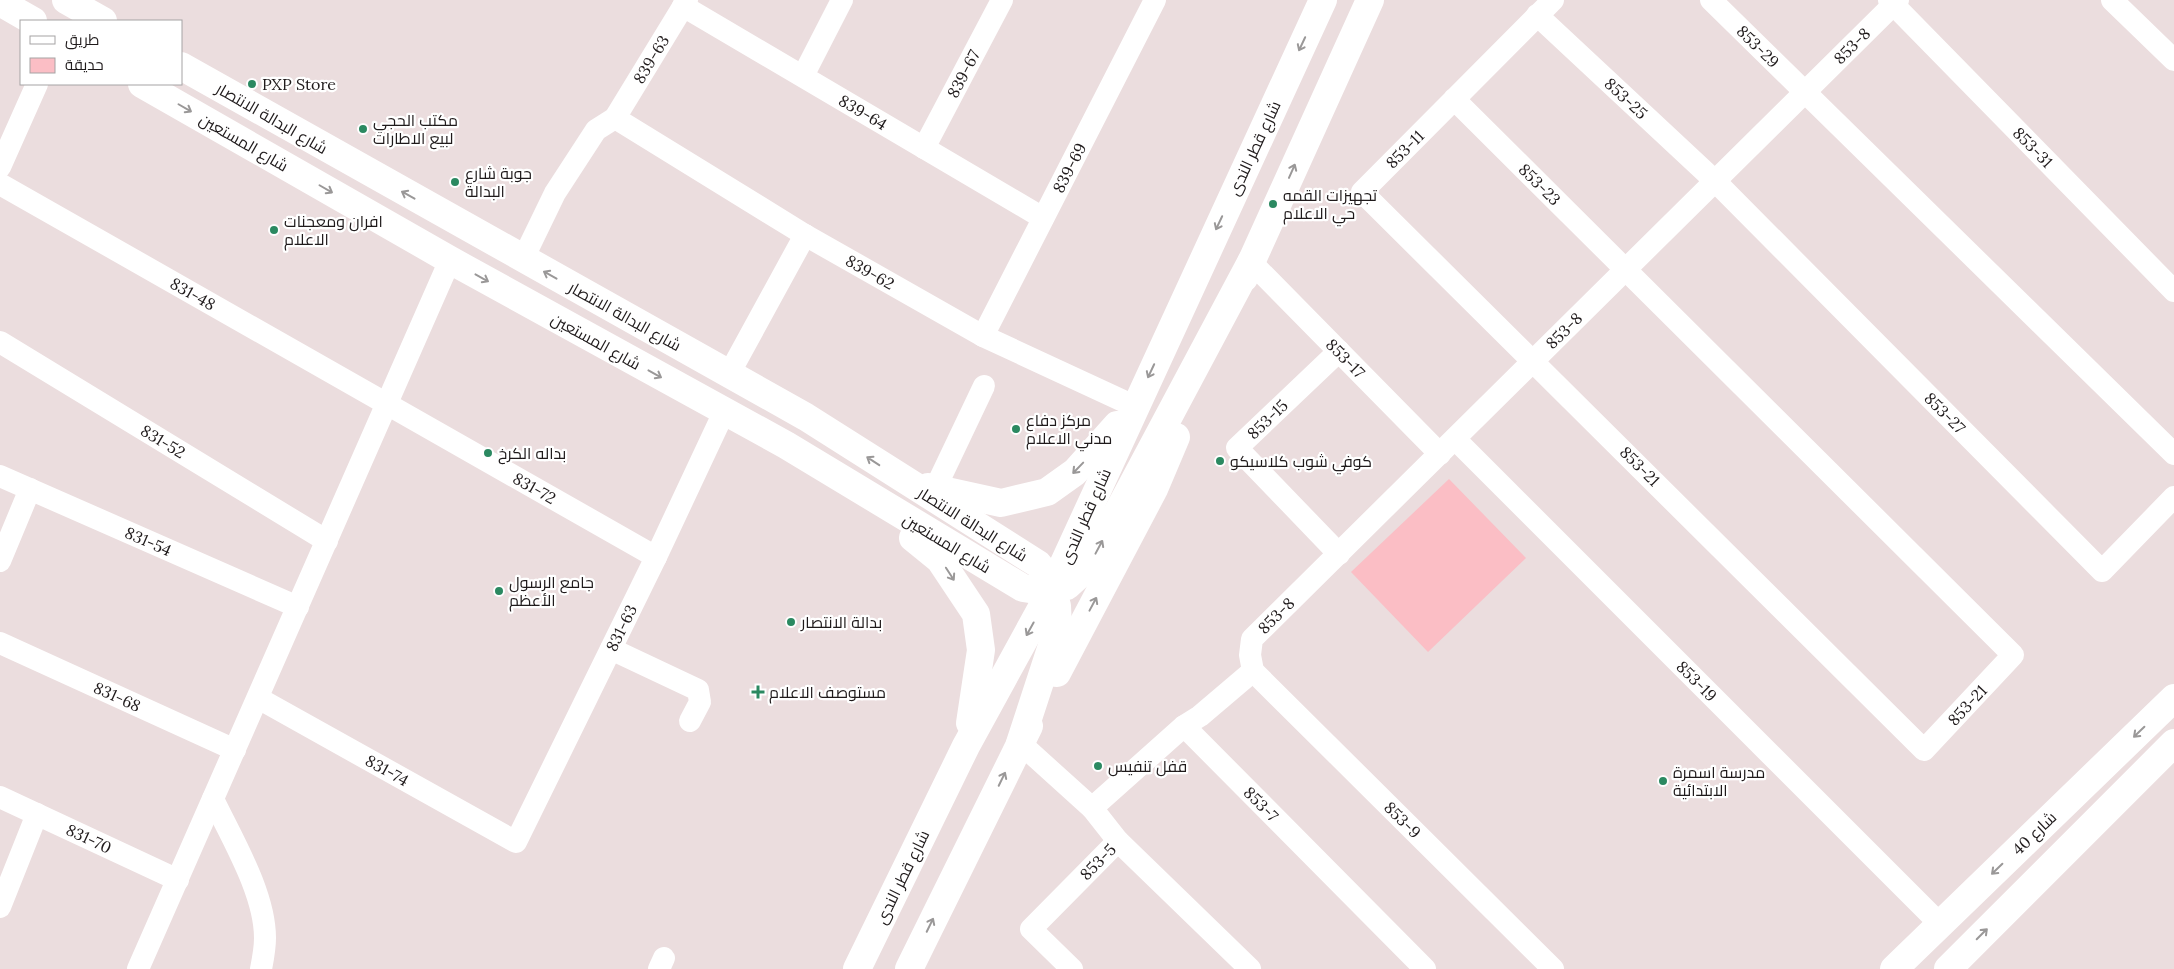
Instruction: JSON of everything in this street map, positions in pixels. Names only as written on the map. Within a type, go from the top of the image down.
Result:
[{"type":"main road","points":[[66,0],[101,20]]},
{"type":"main road","name":"شارع قطر الندى","points":[[857,969],[966,746],[1052,589],[1134,406],[1323,0]]},
{"type":"main road","points":[[909,969],[1020,743],[1154,489],[1251,262],[1370,0]]},
{"type":"main road","points":[[0,2],[31,20]]},
{"type":"main road","name":"شارع البدالة الانتصار","points":[[182,67],[806,417],[899,478],[1038,564],[1047,575],[1052,589],[1057,606],[1058,627],[1020,743]]},
{"type":"main road","name":"شارع المستعين","points":[[144,85],[450,260],[786,446],[1022,588],[1036,590],[1052,589]]},
{"type":"main road","points":[[1052,589],[1067,586],[1089,566],[1251,262]]},
{"type":"main road","points":[[899,478],[935,489],[1001,503],[1047,492],[1075,472],[1134,406]]},
{"type":"main road","points":[[786,446],[806,417]]},
{"type":"main road","points":[[833,475],[940,560],[976,614],[981,650],[966,746]]},
{"type":"main road","name":"شارع 40","points":[[1894,969],[2174,698]]},
{"type":"main road","points":[[1948,969],[2174,743]]},
{"type":"main road","points":[[2090,779],[2116,801]]},
{"type":"street","points":[[803,76],[842,0]]},
{"type":"street","name":"839-67","points":[[924,148],[1002,0]]},
{"type":"street","name":"839-69","points":[[983,336],[1155,0]]},
{"type":"street","name":"853-29","points":[[1711,0],[1805,92]]},
{"type":"street","points":[[2112,0],[2174,60]]},
{"type":"street","name":"853-8","points":[[1253,671],[1250,655],[1252,639],[1805,92],[1893,1]]},
{"type":"street","name":"853-31","points":[[1893,1],[2174,291]]},
{"type":"street","name":"839-64","points":[[685,3],[803,76],[1044,218]]},
{"type":"street","name":"839-63","points":[[615,118],[685,3]]},
{"type":"street","name":"853-11","points":[[1534,360],[1362,192],[1545,8]]},
{"type":"street","name":"853-25","points":[[1545,8],[1714,182]]},
{"type":"street","points":[[0,166],[37,85]]},
{"type":"street","points":[[1805,92],[2174,454]]},
{"type":"street","name":"853-23","points":[[1454,100],[1624,271]]},
{"type":"street","points":[[523,259],[555,193],[596,130],[615,118]]},
{"type":"street","name":"839-62","points":[[615,118],[805,235],[983,336],[1134,406]]},
{"type":"street","name":"853-27","points":[[1714,182],[2102,571],[2174,497]]},
{"type":"street","name":"831-48","points":[[0,184],[388,404]]},
{"type":"street","points":[[729,374],[805,235]]},
{"type":"street","points":[[138,969],[450,260]]},
{"type":"street","name":"853-17","points":[[1251,262],[1340,351],[1447,446]]},
{"type":"street","name":"853-21","points":[[1534,360],[1924,750],[2013,655],[1624,271]]},
{"type":"street","name":"831-52","points":[[0,342],[327,540]]},
{"type":"street","name":"853-15","points":[[1339,554],[1237,448],[1340,351]]},
{"type":"street","points":[[935,489],[984,386]]},
{"type":"street","name":"831-72","points":[[388,404],[656,557]]},
{"type":"street","name":"831-63","points":[[516,842],[656,557],[724,412]]},
{"type":"street","name":"853-19","points":[[1447,446],[1940,924]]},
{"type":"street","name":"831-54","points":[[0,476],[298,607]]},
{"type":"street","points":[[0,561],[30,489]]},
{"type":"street","name":"831-68","points":[[0,643],[235,750]]},
{"type":"street","points":[[611,648],[698,690],[700,702],[690,721]]},
{"type":"street","points":[[1092,808],[1184,726],[1200,716],[1253,671]]},
{"type":"street","name":"853-9","points":[[1253,671],[1553,969]]},
{"type":"street","name":"831-74","points":[[258,698],[516,842]]},
{"type":"street","name":"853-7","points":[[1184,726],[1425,969]]},
{"type":"street","points":[[1020,743],[1092,808],[1118,841]]},
{"type":"street","name":"831-70","points":[[0,797],[178,880]]},
{"type":"street","points":[[213,799],[253,884],[260,908],[265,938],[262,969]]},
{"type":"street","points":[[0,907],[37,814]]},
{"type":"street","name":"853-5","points":[[1072,969],[1031,929],[1118,841],[1250,969]]},
{"type":"green space","points":[[1449,479],[1526,558],[1428,652],[1351,572]]},
{"type":"place","name":"PXP Store","points":[[252,84]]},
{"type":"place","name":"مكتب الحجي لبيع الاطارات","points":[[363,129]]},
{"type":"place","name":"جوبة شارع البدالة","points":[[455,182]]},
{"type":"place","name":"تجهيزات القمه حي الاعلام","points":[[1273,204]]},
{"type":"place","name":"افران ومعجنات الاعلام","points":[[274,230]]},
{"type":"place","name":"مركز دفاع مدني الاعلام","points":[[1016,429]]},
{"type":"place","name":"بداله الكرخ","points":[[488,453]]},
{"type":"place","name":"كوفي شوب كلاسيكو","points":[[1220,461]]},
{"type":"place","name":"جامع الرسول الأعظم","points":[[499,591]]},
{"type":"place","name":"بدالة الانتصار","points":[[791,622]]},
{"type":"place","name":"مستوصف الاعلام","points":[[758,692]]},
{"type":"place","name":"قفل تنفيس","points":[[1098,766]]},
{"type":"place","name":"مدرسة اسمرة الابتدائية","points":[[1663,781]]}]
